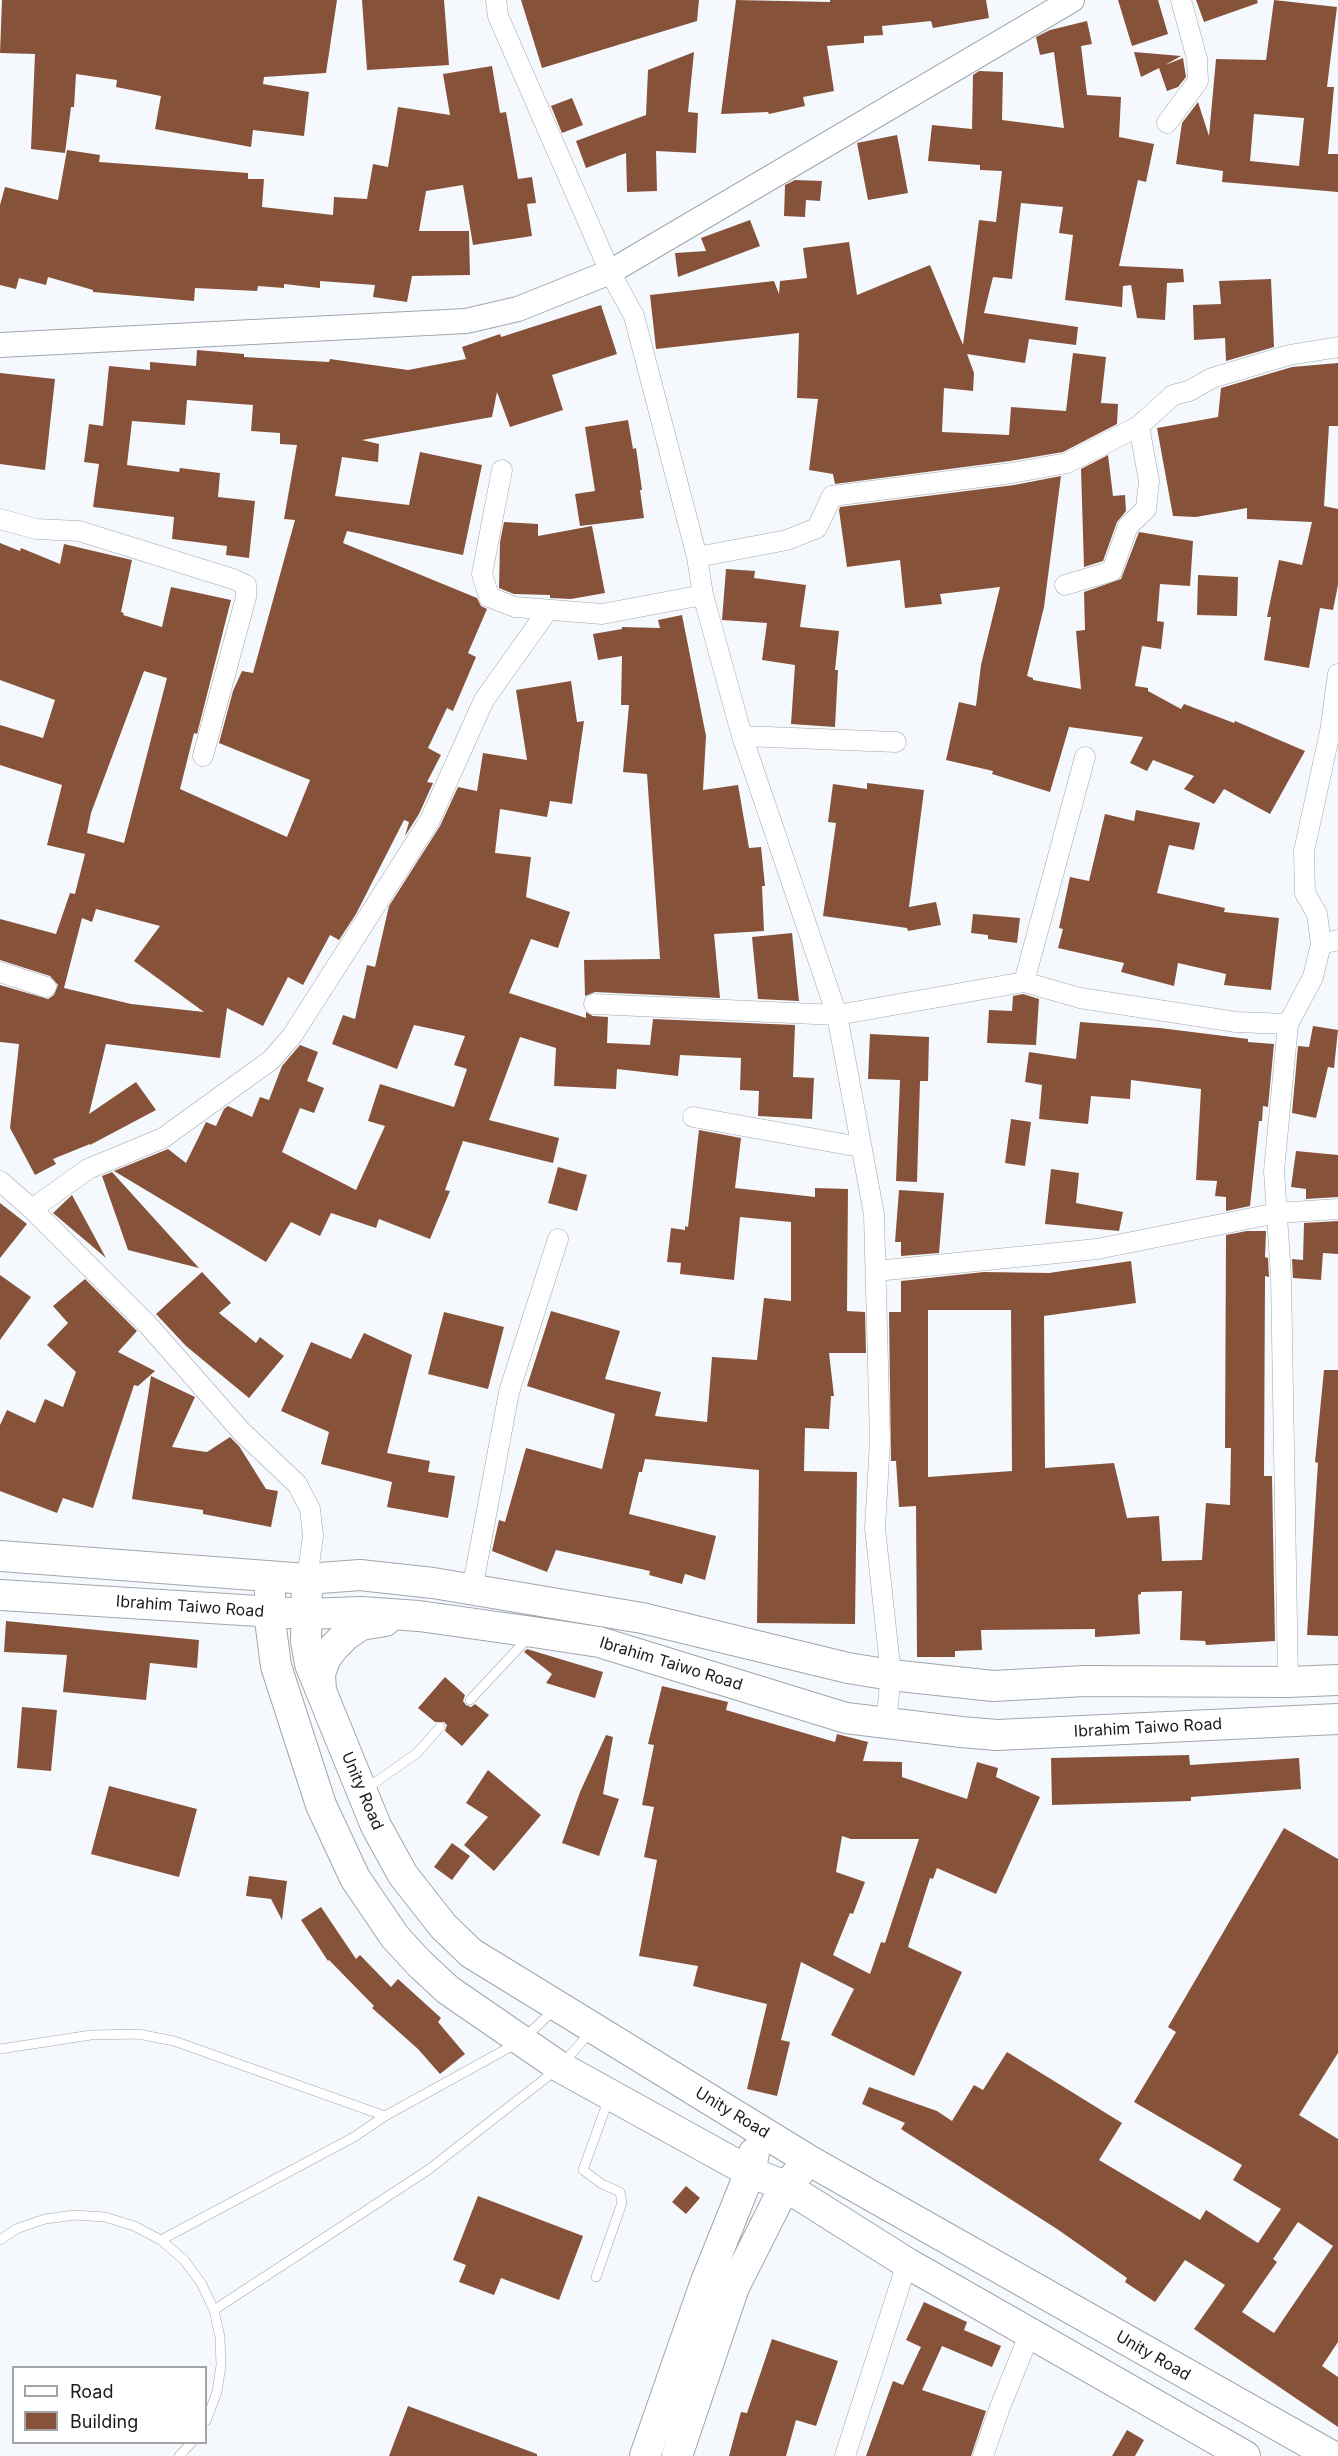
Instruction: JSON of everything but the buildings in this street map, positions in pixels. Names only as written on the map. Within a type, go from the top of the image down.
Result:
[{"type":"main road","name":"Ibrahim Taiwo Road","points":[[0,1556],[270,1577],[307,1579],[360,1575],[433,1583],[642,1618],[848,1668],[993,1686],[1085,1681],[1288,1682],[1338,1680]]},
{"type":"main road","points":[[270,1577],[270,1612],[276,1666]]},
{"type":"main road","name":"Unity Road","points":[[307,1579],[306,1641],[310,1664],[376,1826],[403,1875],[443,1926],[471,1953],[810,2161],[1332,2456]]},
{"type":"main road","name":"Ibrahim Taiwo Road","points":[[0,1594],[306,1614],[361,1612],[419,1616],[534,1632],[599,1642],[846,1718],[997,1735],[1338,1719]]},
{"type":"main road","points":[[194,1606],[234,1622],[252,1634],[266,1648],[276,1666],[321,1805],[355,1878],[374,1908],[420,1964],[448,1990],[560,2067],[611,2093],[750,2172],[785,2186],[907,2263],[1245,2456]]},
{"type":"main road","points":[[321,1694],[320,1674],[325,1659],[346,1635],[361,1625],[419,1616]]},
{"type":"main road","points":[[338,1843],[376,1826]]},
{"type":"main road","points":[[645,2456],[705,2284],[750,2172],[759,2129]]},
{"type":"main road","points":[[677,2456],[734,2287],[785,2186],[810,2161]]},
{"type":"street","points":[[496,0],[498,16],[610,272],[634,316],[697,557],[703,595],[742,736],[837,1015],[874,1214],[880,1441],[875,1528],[891,1675],[886,1724]]},
{"type":"street","points":[[0,345],[466,321],[518,309],[610,272],[1072,0]]},
{"type":"street","points":[[1167,123],[1198,81],[1197,59],[1181,0]]},
{"type":"street","points":[[697,557],[787,540],[817,528],[832,496],[1012,473],[1067,463],[1139,426],[1173,395],[1189,391],[1222,374],[1288,355],[1338,347]]},
{"type":"street","points":[[1065,585],[1112,571],[1128,526],[1146,508],[1149,481],[1139,426]]},
{"type":"street","points":[[502,470],[482,574],[489,597],[515,607],[602,614],[703,595]]},
{"type":"street","points":[[0,519],[36,530],[79,531],[246,585],[246,597],[203,756]]},
{"type":"street","points":[[32,1209],[88,1169],[163,1138],[272,1060],[292,1036],[430,820],[484,700],[548,610]]},
{"type":"street","points":[[1288,1682],[1281,1276],[1275,1171],[1288,1024],[1329,942],[1305,893],[1304,851],[1330,732],[1338,674]]},
{"type":"street","points":[[742,736],[896,742]]},
{"type":"street","points":[[1024,982],[1085,758]]},
{"type":"street","points":[[0,972],[46,987]]},
{"type":"street","points":[[594,1004],[837,1015],[1024,982],[1080,998],[1236,1022],[1288,1024]]},
{"type":"street","points":[[693,1117],[860,1147]]},
{"type":"street","points":[[0,1181],[32,1209],[149,1326],[242,1431],[297,1484],[310,1509],[313,1536],[307,1579]]},
{"type":"street","points":[[876,1271],[1097,1249],[1277,1214],[1338,1209]]},
{"type":"street","points":[[472,1590],[509,1392],[558,1239]]},
{"type":"street","points":[[845,2456],[907,2263]]},
{"type":"street","points":[[983,2456],[1030,2333]]},
{"type":"lane","points":[[470,1700],[534,1632]]},
{"type":"lane","points":[[362,1792],[417,1753],[440,1727]]},
{"type":"lane","points":[[161,2240],[354,2137],[386,2116],[521,2041],[557,2007]]},
{"type":"lane","points":[[214,2310],[428,2170],[560,2067],[593,2028]]},
{"type":"lane","points":[[0,2049],[91,2035],[138,2034],[174,2041],[386,2116]]},
{"type":"lane","points":[[596,2277],[622,2204],[620,2192],[602,2184],[584,2170],[611,2093]]},
{"type":"lane","points":[[0,2240],[16,2229],[45,2219],[75,2215],[105,2217],[134,2226],[161,2240],[184,2260],[201,2283],[214,2310],[220,2337],[221,2365],[217,2392],[207,2418]]},
{"type":"lane","points":[[179,2456],[190,2444]]}]
